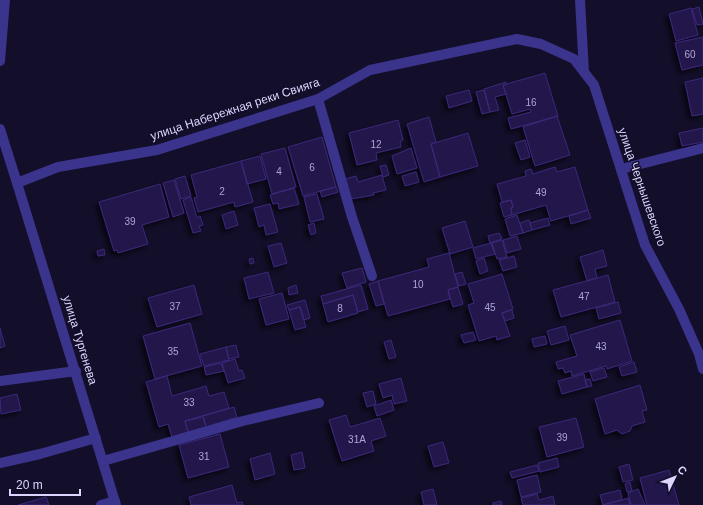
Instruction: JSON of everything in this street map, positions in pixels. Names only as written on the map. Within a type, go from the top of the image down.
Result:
[{"type":"street","points":[[0,61],[5,0]]},
{"type":"street","points":[[580,0],[584,72]]},
{"type":"street","name":"улица Набережная реки Свияга","points":[[17,183],[58,167],[157,150],[318,99],[370,70],[517,39],[541,44],[574,59]]},
{"type":"street","name":"улица Чернышевского","points":[[574,59],[594,85],[645,245],[679,309],[699,354],[703,369]]},
{"type":"street","points":[[318,99],[352,217],[372,276]]},
{"type":"street","name":"улица Тургенева","points":[[0,129],[116,503]]},
{"type":"street","points":[[621,169],[703,148]]},
{"type":"street","points":[[0,382],[76,371]]},
{"type":"street","points":[[103,461],[243,421],[319,403]]},
{"type":"street","points":[[0,463],[40,454],[96,438]]},
{"type":"street","points":[[101,505],[116,503]]},
{"type":"building","points":[[699,7],[703,24],[697,25],[692,9]]},
{"type":"building","points":[[691,8],[698,35],[676,41],[669,14]]},
{"type":"building","points":[[703,37],[703,65],[682,70],[675,43]]},
{"type":"building","points":[[545,73],[558,116],[511,129],[508,118],[531,112],[530,109],[512,114],[503,85]]},
{"type":"building","points":[[703,78],[703,114],[692,116],[685,82]]},
{"type":"building","points":[[506,82],[506,85],[503,85],[506,94],[495,97],[499,110],[490,112],[484,89]]},
{"type":"building","points":[[469,90],[472,101],[449,108],[446,96]]},
{"type":"building","points":[[484,90],[490,112],[482,114],[476,92]]},
{"type":"building","points":[[557,116],[570,155],[535,166],[523,127]]},
{"type":"building","points":[[429,117],[436,142],[431,144],[440,177],[424,182],[407,124]]},
{"type":"building","points":[[398,120],[403,140],[400,142],[401,147],[376,153],[377,160],[357,165],[349,133]]},
{"type":"building","points":[[703,128],[703,142],[682,146],[679,133]]},
{"type":"building","points":[[468,133],[478,166],[440,177],[431,144]]},
{"type":"building","points":[[322,137],[336,187],[303,196],[288,147]]},
{"type":"building","points":[[525,140],[530,157],[521,160],[515,143]]},
{"type":"building","points":[[285,148],[296,187],[272,194],[261,154]]},
{"type":"building","points":[[411,148],[417,168],[397,174],[392,156]]},
{"type":"building","points":[[260,156],[266,179],[247,184],[241,161]]},
{"type":"building","points":[[241,161],[253,202],[235,207],[234,202],[198,212],[194,198],[197,197],[191,175]]},
{"type":"building","points":[[386,165],[389,175],[383,177],[380,166]]},
{"type":"building","points":[[555,167],[557,172],[575,167],[588,210],[551,221],[546,205],[512,215],[511,208],[513,207],[511,200],[502,202],[497,184],[526,176],[525,171],[531,169],[533,174]]},
{"type":"building","points":[[416,172],[419,182],[405,186],[402,176]]},
{"type":"building","points":[[382,175],[386,190],[373,193],[374,195],[351,199],[345,179],[356,176],[358,182]]},
{"type":"building","points":[[185,176],[191,196],[181,199],[175,179]]},
{"type":"building","points":[[174,180],[184,213],[173,217],[163,183]]},
{"type":"building","points":[[160,184],[169,217],[142,225],[148,244],[118,253],[117,250],[114,251],[99,202]]},
{"type":"building","points":[[336,187],[338,192],[322,197],[320,191]]},
{"type":"building","points":[[294,188],[299,204],[279,209],[278,203],[273,204],[270,195]]},
{"type":"building","points":[[317,194],[324,219],[310,222],[304,197]]},
{"type":"building","points":[[191,197],[197,218],[200,216],[203,225],[199,226],[201,231],[193,233],[183,200]]},
{"type":"building","points":[[511,200],[513,207],[511,208],[512,215],[504,217],[500,203]]},
{"type":"building","points":[[270,204],[278,232],[266,235],[264,225],[259,227],[254,208]]},
{"type":"building","points":[[588,210],[591,218],[571,224],[569,216]]},
{"type":"building","points":[[234,211],[238,225],[226,229],[222,215]]},
{"type":"building","points":[[517,215],[523,233],[510,236],[505,219]]},
{"type":"building","points":[[548,218],[550,225],[532,230],[530,223]]},
{"type":"building","points":[[529,220],[532,230],[523,233],[520,223]]},
{"type":"building","points":[[465,221],[473,247],[450,254],[442,228]]},
{"type":"building","points":[[314,223],[316,233],[311,235],[308,225]]},
{"type":"building","points":[[499,233],[502,239],[490,243],[488,236]]},
{"type":"building","points":[[517,236],[521,249],[507,253],[503,240]]},
{"type":"building","points":[[502,240],[507,257],[497,259],[492,243]]},
{"type":"building","points":[[281,243],[287,263],[274,267],[268,246]]},
{"type":"building","points":[[491,243],[495,254],[476,259],[473,248]]},
{"type":"building","points":[[104,249],[105,255],[98,256],[97,251]]},
{"type":"building","points":[[603,250],[607,266],[595,269],[597,278],[587,281],[580,257]]},
{"type":"building","points":[[449,253],[458,287],[448,290],[450,299],[388,316],[378,281],[429,267],[427,259]]},
{"type":"building","points":[[514,256],[517,267],[503,271],[499,260]]},
{"type":"building","points":[[253,258],[254,263],[250,264],[249,259]]},
{"type":"building","points":[[484,258],[488,271],[480,274],[476,261]]},
{"type":"building","points":[[362,268],[366,282],[347,288],[342,273]]},
{"type":"building","points":[[268,272],[274,293],[249,299],[244,278]]},
{"type":"building","points":[[462,272],[466,284],[459,286],[455,274]]},
{"type":"building","points":[[502,274],[513,309],[502,313],[510,336],[497,340],[496,336],[479,341],[468,305],[474,303],[468,284]]},
{"type":"building","points":[[608,275],[615,302],[561,317],[553,290]]},
{"type":"building","points":[[378,281],[384,304],[376,306],[369,284]]},
{"type":"building","points":[[194,285],[202,314],[157,327],[148,298]]},
{"type":"building","points":[[296,285],[298,293],[289,295],[288,288]]},
{"type":"building","points":[[361,285],[368,309],[358,312],[353,295],[323,304],[321,296]]},
{"type":"building","points":[[458,287],[463,304],[453,307],[448,290]]},
{"type":"building","points":[[282,293],[289,319],[266,325],[259,299]]},
{"type":"building","points":[[353,295],[358,313],[328,322],[323,304]]},
{"type":"building","points":[[305,300],[310,318],[304,320],[300,307],[289,310],[287,305]]},
{"type":"building","points":[[618,302],[621,313],[599,319],[596,308]]},
{"type":"building","points":[[300,307],[306,327],[295,330],[289,310]]},
{"type":"building","points":[[512,310],[514,318],[505,321],[502,313]]},
{"type":"building","points":[[620,320],[632,361],[607,369],[606,366],[572,376],[571,371],[565,373],[563,368],[558,369],[556,362],[577,356],[570,335]]},
{"type":"building","points":[[190,323],[202,366],[155,379],[143,336]]},
{"type":"building","points":[[565,326],[569,340],[551,345],[547,331]]},
{"type":"building","points":[[0,328],[5,346],[0,348]]},
{"type":"building","points":[[473,332],[476,340],[464,343],[461,335]]},
{"type":"building","points":[[545,336],[547,344],[534,347],[532,339]]},
{"type":"building","points":[[391,340],[396,357],[389,359],[384,342]]},
{"type":"building","points":[[236,345],[239,357],[229,359],[226,347]]},
{"type":"building","points":[[226,347],[229,360],[204,366],[200,354]]},
{"type":"building","points":[[235,359],[239,371],[242,370],[245,378],[228,383],[222,363]]},
{"type":"building","points":[[634,362],[637,372],[622,376],[619,367]]},
{"type":"building","points":[[221,363],[224,371],[206,375],[204,367]]},
{"type":"building","points":[[604,368],[607,377],[593,381],[590,372]]},
{"type":"building","points":[[584,374],[587,387],[562,394],[558,381]]},
{"type":"building","points":[[167,376],[172,396],[206,386],[209,396],[224,392],[229,408],[185,421],[188,432],[172,437],[168,424],[159,427],[146,382]]},
{"type":"building","points":[[401,378],[407,401],[394,404],[392,395],[383,398],[379,384]]},
{"type":"building","points":[[590,379],[592,386],[587,387],[585,380]]},
{"type":"building","points":[[640,385],[647,410],[642,411],[645,422],[632,426],[630,431],[622,434],[617,430],[605,434],[595,399]]},
{"type":"building","points":[[373,391],[376,404],[367,407],[363,393]]},
{"type":"building","points":[[17,394],[21,410],[1,414],[0,398]]},
{"type":"building","points":[[391,400],[394,410],[377,416],[374,406]]},
{"type":"building","points":[[234,407],[237,417],[206,427],[203,416]]},
{"type":"building","points":[[346,415],[350,427],[380,418],[386,436],[371,441],[374,451],[342,461],[329,420]]},
{"type":"building","points":[[203,417],[206,427],[188,432],[185,421]]},
{"type":"building","points":[[576,418],[584,447],[547,457],[539,427]]},
{"type":"building","points":[[220,434],[229,467],[188,478],[179,445]]},
{"type":"building","points":[[443,442],[449,463],[434,467],[428,446]]},
{"type":"building","points":[[302,452],[305,468],[294,470],[291,455]]},
{"type":"building","points":[[270,453],[275,474],[255,480],[250,459]]},
{"type":"building","points":[[557,458],[559,467],[540,472],[538,463]]},
{"type":"building","points":[[629,464],[633,480],[623,482],[619,467]]},
{"type":"building","points":[[537,465],[539,471],[512,478],[510,472]]},
{"type":"building","points":[[669,470],[679,505],[647,505],[640,478]]},
{"type":"building","points":[[537,475],[541,492],[521,497],[517,480]]},
{"type":"building","points":[[630,482],[632,491],[627,492],[625,484]]},
{"type":"building","points":[[232,485],[237,503],[242,502],[243,505],[191,505],[189,497]]},
{"type":"building","points":[[433,489],[437,505],[424,505],[421,492]]},
{"type":"building","points":[[638,489],[645,505],[631,505],[628,493]]},
{"type":"building","points":[[620,490],[622,500],[603,505],[600,495]]},
{"type":"building","points":[[537,494],[539,500],[553,496],[555,505],[523,505],[521,498]]},
{"type":"building","points":[[46,497],[49,505],[18,505]]},
{"type":"building","points":[[628,498],[630,505],[602,505],[622,500]]},
{"type":"building","points":[[501,501],[502,505],[493,505],[493,503]]}]
